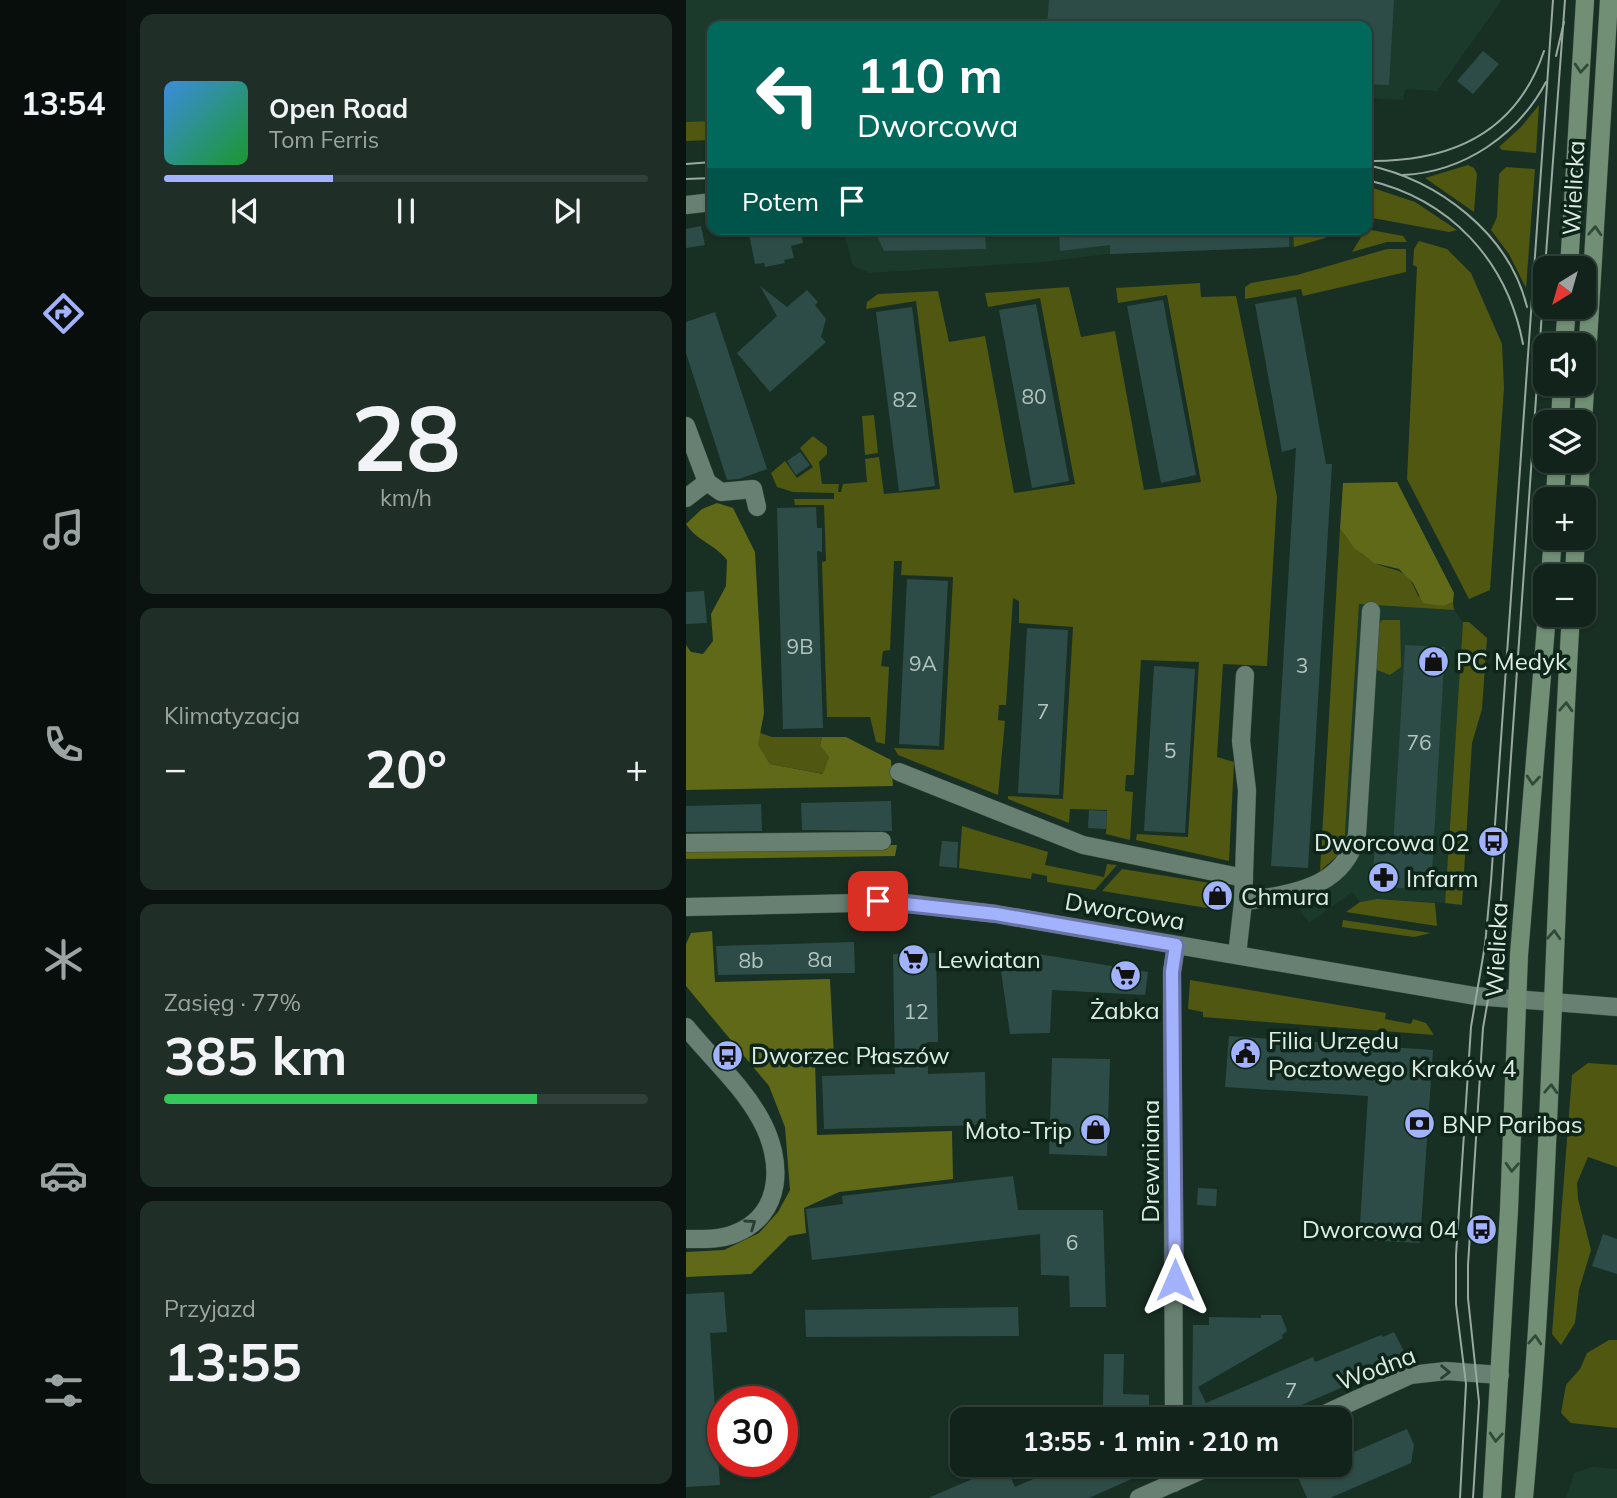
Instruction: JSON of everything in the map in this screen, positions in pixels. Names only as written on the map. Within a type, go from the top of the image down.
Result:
[{"type":"main road","name":"Wielicka","points":[[1570,256],[1585,0]]},
{"type":"main road","name":"Wielicka","points":[[1584,410],[1609,0]]},
{"type":"main road","name":"Wielicka","points":[[1492,1498],[1517,1001],[1546,627]]},
{"type":"main road","points":[[1524,1498],[1553,1003],[1570,627]]},
{"type":"street","points":[[686,205],[707,203]]},
{"type":"street","points":[[686,426],[707,482],[721,492],[753,489],[757,507]]},
{"type":"street","points":[[686,498],[707,482]]},
{"type":"street","points":[[1243,902],[1320,884],[1345,863],[1353,851],[1357,835],[1371,611]]},
{"type":"street","points":[[1237,955],[1243,902],[1248,790],[1241,741],[1245,675]]},
{"type":"street","points":[[899,772],[1083,845],[1244,878]]},
{"type":"street","points":[[686,843],[882,841]]},
{"type":"street","name":"Dworcowa","points":[[686,907],[897,902],[996,914],[1517,1001],[1553,1003]]},
{"type":"street","name":"Drewniana","points":[[1174,1407],[1172,972],[1176,945]]},
{"type":"street","points":[[1553,1003],[1617,1007]]},
{"type":"street","points":[[686,1027],[746,1096],[761,1120],[774,1154],[776,1176],[774,1194],[766,1210],[747,1228],[723,1237],[686,1239]]},
{"type":"street","name":"Wodna","points":[[1341,1407],[1410,1376],[1446,1371],[1500,1375]]},
{"type":"street","points":[[1139,1498],[1170,1477]]},
{"type":"shaded area","points":[[686,0],[1502,0],[1437,91],[1406,89],[1403,100],[1372,98],[1372,21],[707,21],[707,121],[686,122]]},
{"type":"shaded area","points":[[845,235],[1293,235],[1294,247],[1108,254],[1043,262],[869,273],[853,266]]},
{"type":"shaded area","points":[[1359,603],[1454,610],[1463,622],[1445,903],[1377,899],[1360,902],[1352,892],[1309,923],[1299,909],[1293,891],[1343,862]]},
{"type":"shaded area","points":[[1592,1467],[1617,1469],[1617,1498],[1566,1498],[1574,1473]]},
{"type":"green space","points":[[1539,105],[1536,153],[1502,150],[1499,147],[1521,127]]},
{"type":"green space","points":[[707,121],[707,140],[686,141],[686,122]]},
{"type":"green space","points":[[1468,165],[1474,168],[1477,174],[1474,212],[1425,178]]},
{"type":"green space","points":[[1506,167],[1535,169],[1526,288],[1509,254],[1491,230],[1497,217],[1499,174]]},
{"type":"green space","points":[[1372,188],[1415,202],[1457,230],[1449,232],[1372,218]]},
{"type":"green space","points":[[1372,230],[1403,236],[1407,242],[1387,242],[1352,252],[1362,235],[1372,235]]},
{"type":"green space","points":[[1293,235],[1328,235],[1325,238],[1294,247]]},
{"type":"green space","points":[[1419,241],[1447,249],[1471,273],[1502,344],[1504,388],[1490,590],[1469,599],[1407,479],[1417,267],[1413,265],[1414,249]]},
{"type":"green space","points":[[1387,249],[1406,249],[1406,272],[1303,296],[1301,289],[1245,299],[1245,287],[1251,283],[1297,275]]},
{"type":"green space","points":[[1200,283],[1201,297],[1236,296],[1277,497],[1267,666],[1223,664],[1217,757],[1234,762],[1229,861],[1136,840],[1137,834],[1188,837],[1199,662],[1141,660],[1134,775],[1126,775],[1125,791],[1133,792],[1130,840],[1106,834],[1107,810],[1070,809],[1069,823],[1008,799],[1008,796],[1063,799],[1073,627],[1019,623],[1019,601],[1013,598],[1006,705],[999,705],[998,720],[1005,721],[998,795],[898,755],[894,748],[944,750],[953,577],[901,575],[902,561],[894,561],[890,650],[883,651],[881,666],[889,667],[885,744],[876,742],[870,717],[827,717],[822,562],[826,561],[824,505],[795,505],[794,499],[834,499],[834,493],[793,492],[777,487],[771,473],[785,461],[797,478],[813,467],[800,448],[813,436],[827,447],[827,454],[819,462],[822,484],[839,484],[838,492],[841,492],[843,484],[867,482],[865,459],[879,457],[884,494],[940,489],[916,301],[866,309],[867,302],[878,294],[938,291],[949,342],[985,336],[1014,493],[1075,484],[1040,298],[988,307],[985,293],[1069,287],[1081,337],[1115,331],[1144,490],[1201,482],[1167,295],[1118,303],[1116,288]]},
{"type":"green space","points":[[874,415],[878,453],[865,455],[862,416]]},
{"type":"green space","points":[[1397,482],[1454,593],[1453,602],[1444,606],[1423,603],[1413,583],[1399,569],[1374,563],[1354,548],[1340,529],[1343,483]]},
{"type":"green space","points":[[717,503],[733,508],[755,552],[764,713],[758,745],[770,764],[823,774],[829,757],[820,746],[822,737],[846,737],[891,760],[893,786],[686,790],[686,645],[691,652],[703,654],[713,641],[711,614],[726,586],[727,560],[695,535],[686,524],[702,509]]},
{"type":"green space","points":[[1340,529],[1367,558],[1409,578],[1418,596],[1444,606],[1453,602],[1454,610],[1359,604],[1344,850],[1320,871]]},
{"type":"green space","points":[[1382,620],[1400,620],[1401,667],[1390,675],[1377,670],[1374,664],[1378,625]]},
{"type":"green space","points":[[1463,622],[1469,622],[1487,638],[1482,709],[1472,743],[1462,905],[1445,903]]},
{"type":"green space","points":[[758,732],[772,737],[822,737],[820,746],[829,757],[824,774],[770,764],[757,745]]},
{"type":"green space","points":[[962,826],[1048,852],[1045,865],[1104,877],[1107,864],[1117,865],[1095,890],[1047,882],[1047,876],[1032,873],[1031,879],[959,868]]},
{"type":"green space","points":[[897,845],[895,856],[686,859],[686,849]]},
{"type":"green space","points":[[1122,869],[1210,883],[1207,908],[1102,891]]},
{"type":"green space","points":[[1377,899],[1435,903],[1437,926],[1346,912],[1360,902]]},
{"type":"green space","points":[[1343,920],[1431,933],[1414,937],[1342,927]]},
{"type":"green space","points":[[712,931],[715,982],[830,979],[834,1057],[815,1058],[817,1135],[952,1131],[953,1179],[839,1192],[804,1208],[806,1233],[789,1236],[751,1274],[686,1277],[686,1252],[724,1250],[759,1233],[778,1212],[790,1190],[785,1127],[769,1086],[686,986],[686,944],[691,933]]},
{"type":"green space","points":[[1190,980],[1386,1013],[1385,1019],[1411,1024],[1413,1019],[1426,1023],[1434,1035],[1203,1017],[1203,1012],[1188,1009]]},
{"type":"green space","points":[[1588,1063],[1617,1065],[1617,1167],[1588,1157],[1577,1183],[1578,1199],[1591,1250],[1579,1290],[1575,1323],[1561,1345],[1552,1334],[1572,1075]]},
{"type":"green space","points":[[1609,1340],[1617,1340],[1617,1428],[1571,1423],[1561,1413],[1566,1385],[1580,1369],[1587,1353]]},
{"type":"building","points":[[1049,0],[1394,0],[1389,85],[1372,84],[1372,21],[1047,21]]},
{"type":"building","points":[[1483,51],[1499,64],[1473,94],[1457,81]]},
{"type":"building","points":[[701,226],[705,245],[686,248],[686,229]]},
{"type":"building","points":[[749,235],[801,235],[803,243],[791,246],[794,258],[784,260],[785,263],[765,267],[764,263],[755,264]]},
{"type":"building","points":[[877,235],[985,235],[986,249],[884,251]]},
{"type":"building","points":[[1059,235],[1289,235],[1289,247],[1110,254],[1110,245],[1060,251]]},
{"type":"building","points":[[760,286],[787,307],[807,290],[818,302],[815,305],[826,319],[821,337],[826,342],[770,392],[737,353],[777,316]]},
{"type":"building","points":[[1296,297],[1326,464],[1332,464],[1308,868],[1271,866],[1296,448],[1282,452],[1255,304]]},
{"type":"building","points":[[1163,300],[1196,475],[1161,483],[1127,306]]},
{"type":"building","points":[[1036,304],[1069,481],[1032,488],[999,310]]},
{"type":"building","points":[[912,307],[935,486],[899,491],[876,312]]},
{"type":"building","points":[[715,312],[767,469],[739,479],[727,480],[686,353],[686,322]]},
{"type":"building","points":[[800,452],[810,465],[796,475],[787,461]]},
{"type":"building","points":[[816,507],[817,528],[822,528],[822,552],[817,551],[823,728],[783,729],[777,508]]},
{"type":"building","points":[[907,579],[948,581],[939,746],[899,744]]},
{"type":"building","points":[[704,591],[707,623],[686,624],[686,592]]},
{"type":"building","points":[[1027,628],[1068,630],[1059,795],[1018,793]]},
{"type":"building","points":[[1405,645],[1445,647],[1431,890],[1372,886],[1375,846],[1393,848]]},
{"type":"building","points":[[1154,666],[1195,669],[1185,833],[1144,831]]},
{"type":"building","points":[[891,801],[892,831],[802,830],[801,803]]},
{"type":"building","points":[[761,804],[762,831],[686,832],[686,806]]},
{"type":"building","points":[[1089,810],[1107,811],[1106,829],[1088,828]]},
{"type":"building","points":[[942,841],[958,842],[957,868],[939,866]]},
{"type":"building","points":[[854,942],[855,973],[718,975],[716,946]]},
{"type":"building","points":[[936,953],[938,1042],[927,1042],[928,1074],[985,1072],[986,1125],[824,1129],[822,1076],[895,1074],[893,954]]},
{"type":"building","points":[[1032,953],[1148,972],[1145,995],[1052,990],[1050,1033],[1010,1034],[1001,971],[1032,970]]},
{"type":"building","points":[[1229,1036],[1433,1050],[1420,1243],[1359,1240],[1368,1096],[1225,1087]]},
{"type":"building","points":[[1052,1058],[1110,1059],[1107,1156],[1049,1154]]},
{"type":"building","points":[[1013,1176],[1018,1210],[1103,1210],[1106,1307],[1070,1307],[1069,1276],[1041,1275],[1040,1234],[812,1260],[806,1209],[843,1204],[842,1196]]},
{"type":"building","points":[[1198,1188],[1217,1189],[1216,1206],[1197,1205]]},
{"type":"building","points":[[1603,1234],[1617,1239],[1617,1274],[1592,1266]]},
{"type":"building","points":[[724,1292],[727,1332],[710,1333],[713,1386],[707,1386],[707,1477],[719,1477],[720,1485],[686,1487],[686,1294]]},
{"type":"building","points":[[1018,1307],[1019,1336],[806,1337],[805,1310]]},
{"type":"building","points":[[1261,1315],[1281,1315],[1287,1331],[1282,1335],[1283,1338],[1198,1387],[1206,1403],[1313,1357],[1315,1362],[1394,1332],[1408,1359],[1297,1407],[1192,1407],[1193,1325],[1209,1325],[1209,1317],[1261,1318]]},
{"type":"building","points":[[1104,1354],[1124,1354],[1123,1394],[1149,1395],[1149,1407],[1103,1405]]},
{"type":"building","points":[[1407,1429],[1414,1445],[1411,1463],[1330,1498],[1307,1498],[1298,1477],[1352,1477],[1352,1453]]},
{"type":"building","points":[[977,1477],[1010,1477],[1015,1487],[1038,1477],[1136,1477],[1089,1498],[928,1498]]},
{"type":"tram line","points":[[1460,1498],[1466,1384],[1456,1304],[1456,1255],[1471,1027],[1485,945],[1491,881],[1553,0]]},
{"type":"tram line","points":[[1546,256],[1565,0]]},
{"type":"tram line","points":[[1556,56],[1564,22]]},
{"type":"tram line","points":[[1373,161],[1429,155],[1455,148],[1478,136],[1499,121],[1517,102],[1532,79],[1544,51]]},
{"type":"tram line","points":[[1403,175],[1447,167],[1487,147],[1505,134],[1520,118],[1546,82]]},
{"type":"tram line","points":[[686,164],[707,162]]},
{"type":"tram line","points":[[1372,166],[1419,183],[1467,214],[1504,256],[1518,280],[1527,307]]},
{"type":"tram line","points":[[686,179],[707,178]]},
{"type":"tram line","points":[[1372,182],[1397,189],[1424,202],[1449,218],[1470,238],[1504,286],[1523,344]]},
{"type":"tram line","points":[[1473,1498],[1479,1402],[1468,1298],[1468,1265],[1483,1028],[1498,943],[1542,319]]},
{"type":"place","name":"PC Medyk","points":[[1433,661]]},
{"type":"place","name":"Dworcowa 02","points":[[1493,842]]},
{"type":"place","name":"Infarm","points":[[1383,878]]},
{"type":"place","name":"Chmura","points":[[1218,896]]},
{"type":"place","name":"Lewiatan","points":[[914,959]]},
{"type":"place","name":"Żabka","points":[[1125,976]]},
{"type":"place","name":"Filia Urzędu Pocztowego Kraków 4","points":[[1245,1054]]},
{"type":"place","name":"Dworzec Płaszów","points":[[728,1055]]},
{"type":"place","name":"BNP Paribas","points":[[1419,1124]]},
{"type":"place","name":"Moto-Trip","points":[[1095,1130]]},
{"type":"place","name":"Dworcowa 04","points":[[1481,1229]]},
{"type":"route","points":[[878,901],[996,914],[1176,945],[1172,972],[1175,1280]]}]
